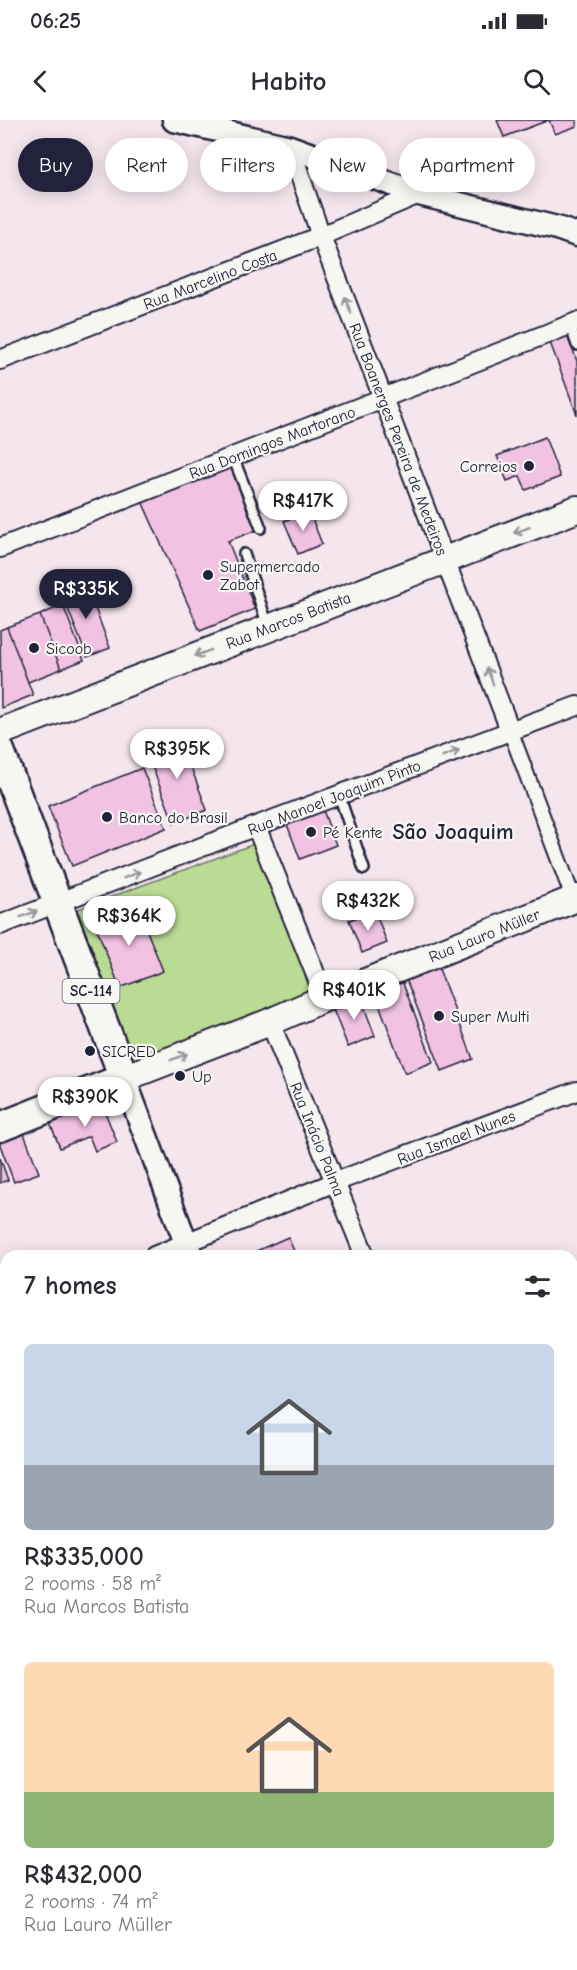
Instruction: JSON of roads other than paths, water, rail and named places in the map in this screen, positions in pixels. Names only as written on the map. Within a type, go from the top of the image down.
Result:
[{"type":"main road","name":"Rua Marcos Batista","points":[[0,732],[577,509]]},
{"type":"main road","name":"SC-114","points":[[0,751],[124,1078]]},
{"type":"main road","name":"Rua Lauro Müller","points":[[124,1078],[576,902]]},
{"type":"main road","points":[[0,1127],[124,1078]]},
{"type":"street","points":[[174,120],[251,138]]},
{"type":"street","points":[[296,149],[419,194],[571,228]]},
{"type":"street","name":"Rua Boanerges Pereira de Medeiros","points":[[296,164],[321,236],[510,730]]},
{"type":"street","name":"Rua Marcelino Costa","points":[[0,360],[321,236],[419,194]]},
{"type":"street","name":"Rua Domingos Martorano","points":[[0,548],[573,324]]},
{"type":"street","name":"Rua Manoel Joaquim Pinto","points":[[0,925],[577,706]]},
{"type":"street","points":[[510,730],[576,902]]},
{"type":"street","points":[[256,826],[325,998]]},
{"type":"street","name":"Rua Inácio Palma","points":[[270,1022],[363,1250]]},
{"type":"street","name":"SC-114","points":[[124,1078],[189,1249]]},
{"type":"street","name":"Rua Ismael Nunes","points":[[189,1249],[335,1182],[577,1091]]},
{"type":"lane","points":[[573,324],[577,345]]},
{"type":"lane","points":[[233,457],[261,528]]},
{"type":"lane","points":[[244,554],[269,628]]},
{"type":"lane","points":[[339,795],[364,869]]},
{"type":"place","name":"Correios","points":[[529,466]]},
{"type":"place","name":"Supermercado Zabot","points":[[208,575]]},
{"type":"place","name":"Sicoob","points":[[34,648]]},
{"type":"place","name":"Banco do Brasil","points":[[107,817]]},
{"type":"place","name":"Pé Kente","points":[[311,832]]},
{"type":"place","name":"Super Multi","points":[[439,1016]]},
{"type":"place","name":"SICRED","points":[[90,1051]]},
{"type":"place","name":"Up","points":[[180,1076]]},
{"type":"district","name":"São Joaquim","points":[[453,831]]}]
